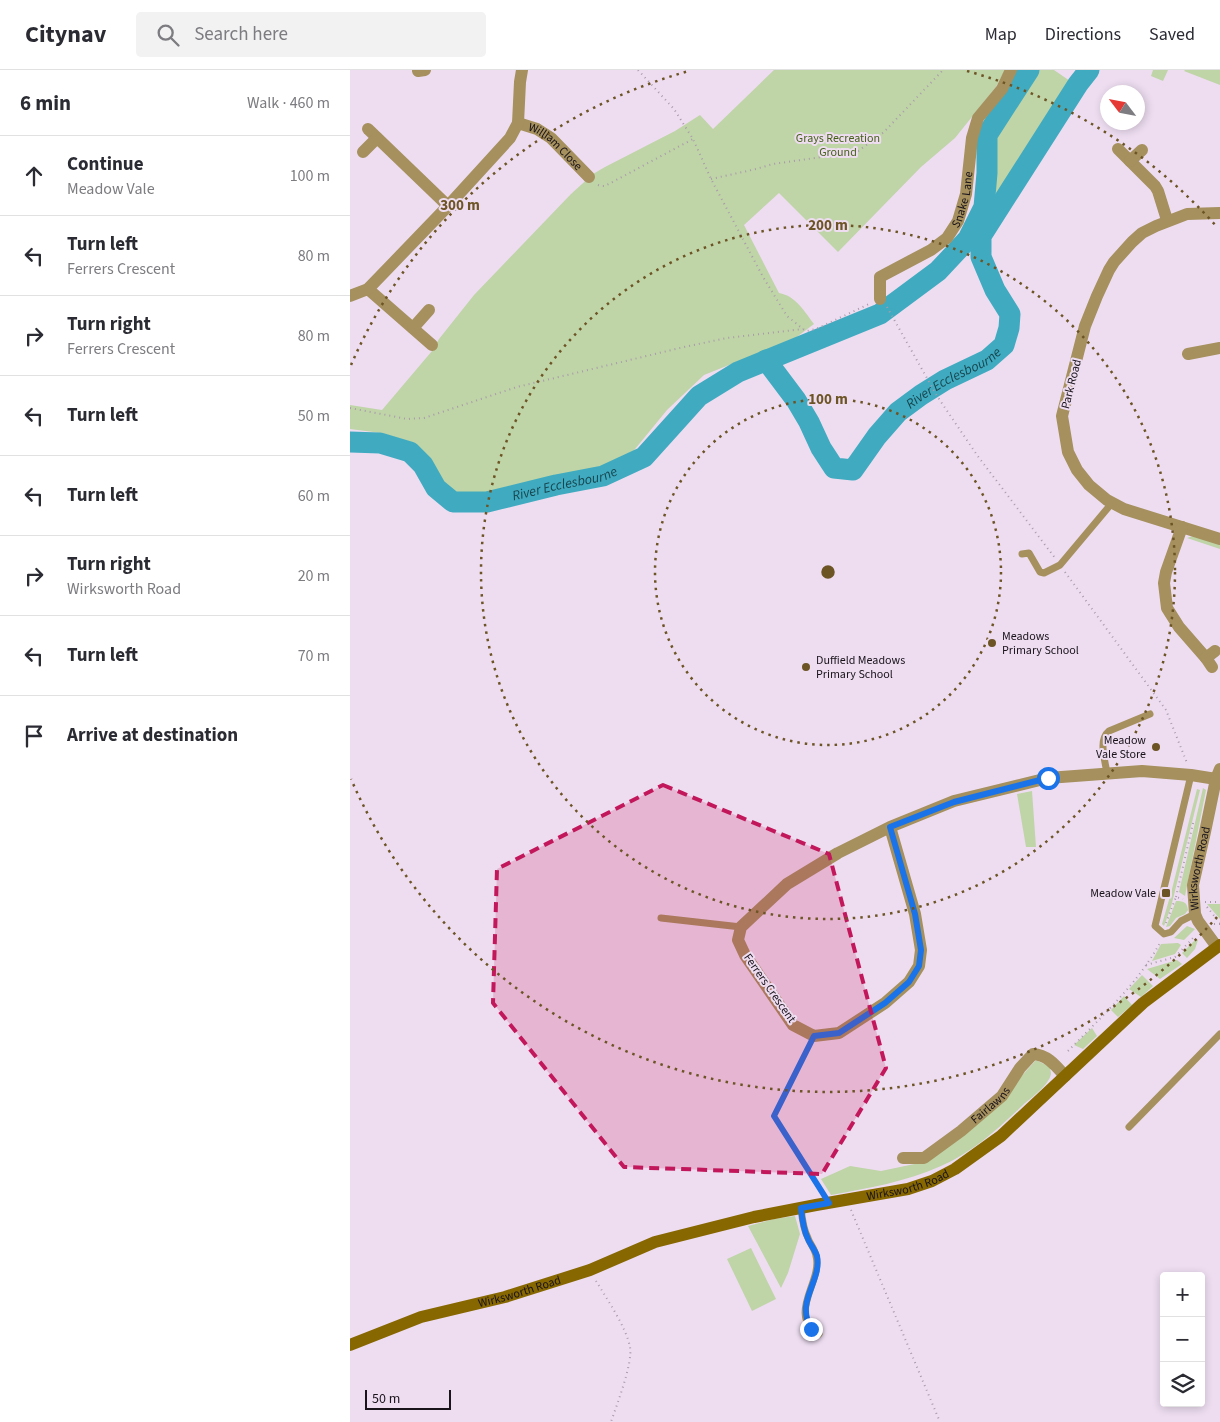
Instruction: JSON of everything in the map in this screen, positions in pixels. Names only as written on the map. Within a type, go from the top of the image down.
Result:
[{"type":"main road","name":"Wirksworth Road","points":[[350,1345],[421,1317],[505,1297],[590,1270],[654,1242],[754,1217],[908,1190],[932,1181],[955,1169],[1001,1136],[1143,1004],[1218,946]]},
{"type":"street","points":[[350,296],[368,289],[510,138],[518,123],[522,70]]},
{"type":"street","name":"Snake Lane","points":[[880,299],[880,277],[932,250],[947,238],[958,221],[966,194],[972,138],[978,118],[1002,89],[1011,70]]},
{"type":"street","name":"William Close","points":[[518,123],[537,129],[551,138],[589,176]]},
{"type":"street","points":[[363,152],[373,133],[448,206]]},
{"type":"street","points":[[1118,149],[1155,186],[1167,220]]},
{"type":"street","points":[[1130,160],[1142,150]]},
{"type":"street","name":"Park Road","points":[[1220,213],[1187,214],[1167,220],[1142,233],[1109,270],[1085,326],[1062,416],[1068,452],[1077,470],[1089,485],[1112,503],[1220,539]]},
{"type":"street","points":[[368,289],[432,345]]},
{"type":"street","points":[[413,328],[429,310]]},
{"type":"street","points":[[1188,354],[1220,348]]},
{"type":"street","points":[[1182,527],[1169,562],[1164,583],[1167,608],[1179,627],[1211,659]]},
{"type":"street","points":[[741,927],[787,884],[838,853],[890,827],[954,802],[1048,778],[1142,771],[1191,775],[1218,774]]},
{"type":"street","name":"Wirksworth Road","points":[[1218,774],[1193,886],[1198,921],[1218,946]]},
{"type":"street","points":[[814,1036],[839,1033],[885,1003],[909,982],[919,966],[921,950],[915,914],[890,827]]},
{"type":"street","name":"Ferrers Crescent","points":[[741,927],[738,940],[745,955],[793,1024],[814,1036]]},
{"type":"street","name":"Fairlawns","points":[[903,1158],[924,1158],[961,1131],[1002,1096],[1020,1068],[1033,1054],[1041,1055],[1053,1063],[1065,1076]]},
{"type":"lane","points":[[1022,554],[1029,553],[1040,572],[1044,573],[1060,565],[1112,503]]},
{"type":"lane","points":[[1107,773],[1103,742],[1106,734],[1150,714]]},
{"type":"lane","points":[[1191,775],[1155,926],[1164,934],[1171,932],[1197,906]]},
{"type":"lane","points":[[661,918],[741,927]]},
{"type":"lane","points":[[1129,1127],[1220,1034]]},
{"type":"lane","points":[[801,1208],[803,1225],[817,1256],[816,1270],[806,1300],[807,1322],[811,1329],[819,1334]]},
{"type":"path","points":[[638,70],[674,109],[693,139],[711,179],[786,316],[807,330],[816,329],[880,299]]},
{"type":"path","points":[[711,179],[773,164],[857,152],[884,132],[943,70]]},
{"type":"path","points":[[589,176],[601,186],[605,186],[693,139]]},
{"type":"path","points":[[892,316],[937,396],[977,455],[1166,710],[1191,775]]},
{"type":"path","points":[[350,408],[407,419],[424,418],[517,387],[684,347],[727,338],[803,328]]},
{"type":"path","points":[[1068,1050],[1117,1000],[1146,965],[1164,934],[1164,929],[1176,897],[1196,814]]},
{"type":"path","points":[[1176,897],[1197,906],[1220,923]]},
{"type":"path","points":[[1146,965],[1175,957],[1203,928],[1220,923]]},
{"type":"path","points":[[814,1036],[774,1116],[829,1203]]},
{"type":"path","points":[[847,1200],[940,1422]]},
{"type":"path","points":[[590,1270],[625,1331],[630,1349],[627,1374],[611,1422]]},
{"type":"highlighted area","points":[[663,785],[829,854],[886,1068],[822,1174],[624,1167],[493,1003],[497,869]]},
{"type":"green space","name":"Grays Recreation Ground","points":[[774,70],[1005,70],[996,87],[955,138],[921,167],[838,252],[779,193],[744,225],[779,293],[795,301],[814,324],[794,339],[704,375],[667,410],[631,454],[603,469],[466,499],[445,492],[422,453],[381,433],[350,429],[350,405],[382,410],[432,351],[439,339],[474,295],[571,194],[593,174],[675,131],[700,115],[713,129]]},
{"type":"green space","points":[[1035,70],[1054,70],[1070,81],[994,201],[994,144],[999,130],[1034,76]]},
{"type":"green space","points":[[1153,70],[1168,70],[1163,81],[1151,76]]},
{"type":"green space","points":[[1220,70],[1220,85],[1184,71]]},
{"type":"green space","points":[[1193,536],[1220,544],[1220,549],[1187,538]]},
{"type":"green space","points":[[1203,788],[1206,790],[1185,896],[1179,892]]},
{"type":"green space","points":[[1197,789],[1200,790],[1171,907],[1164,926],[1162,924]]},
{"type":"green space","points":[[1032,791],[1036,847],[1026,847],[1017,794]]},
{"type":"green space","points":[[1176,901],[1183,902],[1188,910],[1185,914],[1176,918],[1170,926],[1166,927]]},
{"type":"green space","points":[[1207,904],[1220,904],[1220,919]]},
{"type":"green space","points":[[1187,926],[1195,929],[1184,940],[1174,938]]},
{"type":"green space","points":[[1195,940],[1198,940],[1195,949],[1187,958],[1182,953]]},
{"type":"green space","points":[[1178,943],[1181,945],[1175,954],[1152,961],[1161,944]]},
{"type":"green space","points":[[1177,960],[1182,964],[1160,979],[1147,969]]},
{"type":"green space","points":[[1142,975],[1153,986],[1141,997],[1129,989]]},
{"type":"green space","points":[[1124,996],[1132,1005],[1118,1017],[1111,1010]]},
{"type":"green space","points":[[1092,1028],[1097,1036],[1083,1049],[1074,1045]]},
{"type":"green space","points":[[1036,1060],[1050,1067],[1050,1078],[1043,1087],[985,1139],[952,1161],[928,1172],[901,1180],[831,1195],[821,1179],[850,1166],[881,1171],[924,1162],[1017,1081]]},
{"type":"green space","points":[[795,1216],[800,1234],[788,1273],[781,1288],[748,1226]]},
{"type":"green space","points":[[751,1248],[776,1299],[752,1311],[727,1259]]},
{"type":"waterway","name":"River Ecclesbourne","points":[[350,442],[380,443],[410,452],[423,465],[436,488],[453,502],[487,502],[603,476],[644,457],[699,396],[738,372],[880,314],[938,271],[968,239],[984,207],[987,173],[987,135],[1029,70]]},
{"type":"waterway","name":"River Ecclesbourne","points":[[766,360],[796,400],[821,448],[834,468],[853,470],[877,436],[898,412],[945,380],[987,360],[1004,345],[1009,328],[1010,314],[995,290],[981,257],[981,236],[1078,84],[1089,70]]},
{"type":"place","name":"Meadows Primary School","points":[[992,643]]},
{"type":"place","name":"Duffield Meadows Primary School","points":[[806,667]]},
{"type":"place","name":"Meadow Vale Store","points":[[1156,747]]},
{"type":"place","name":"Meadow Vale","points":[[1166,893]]},
{"type":"route","points":[[811,1329],[807,1322],[806,1300],[816,1270],[817,1256],[803,1225],[801,1208],[829,1203],[774,1116],[814,1036],[839,1033],[885,1003],[909,982],[919,966],[921,950],[915,914],[890,827],[954,802],[1048,778]]}]
